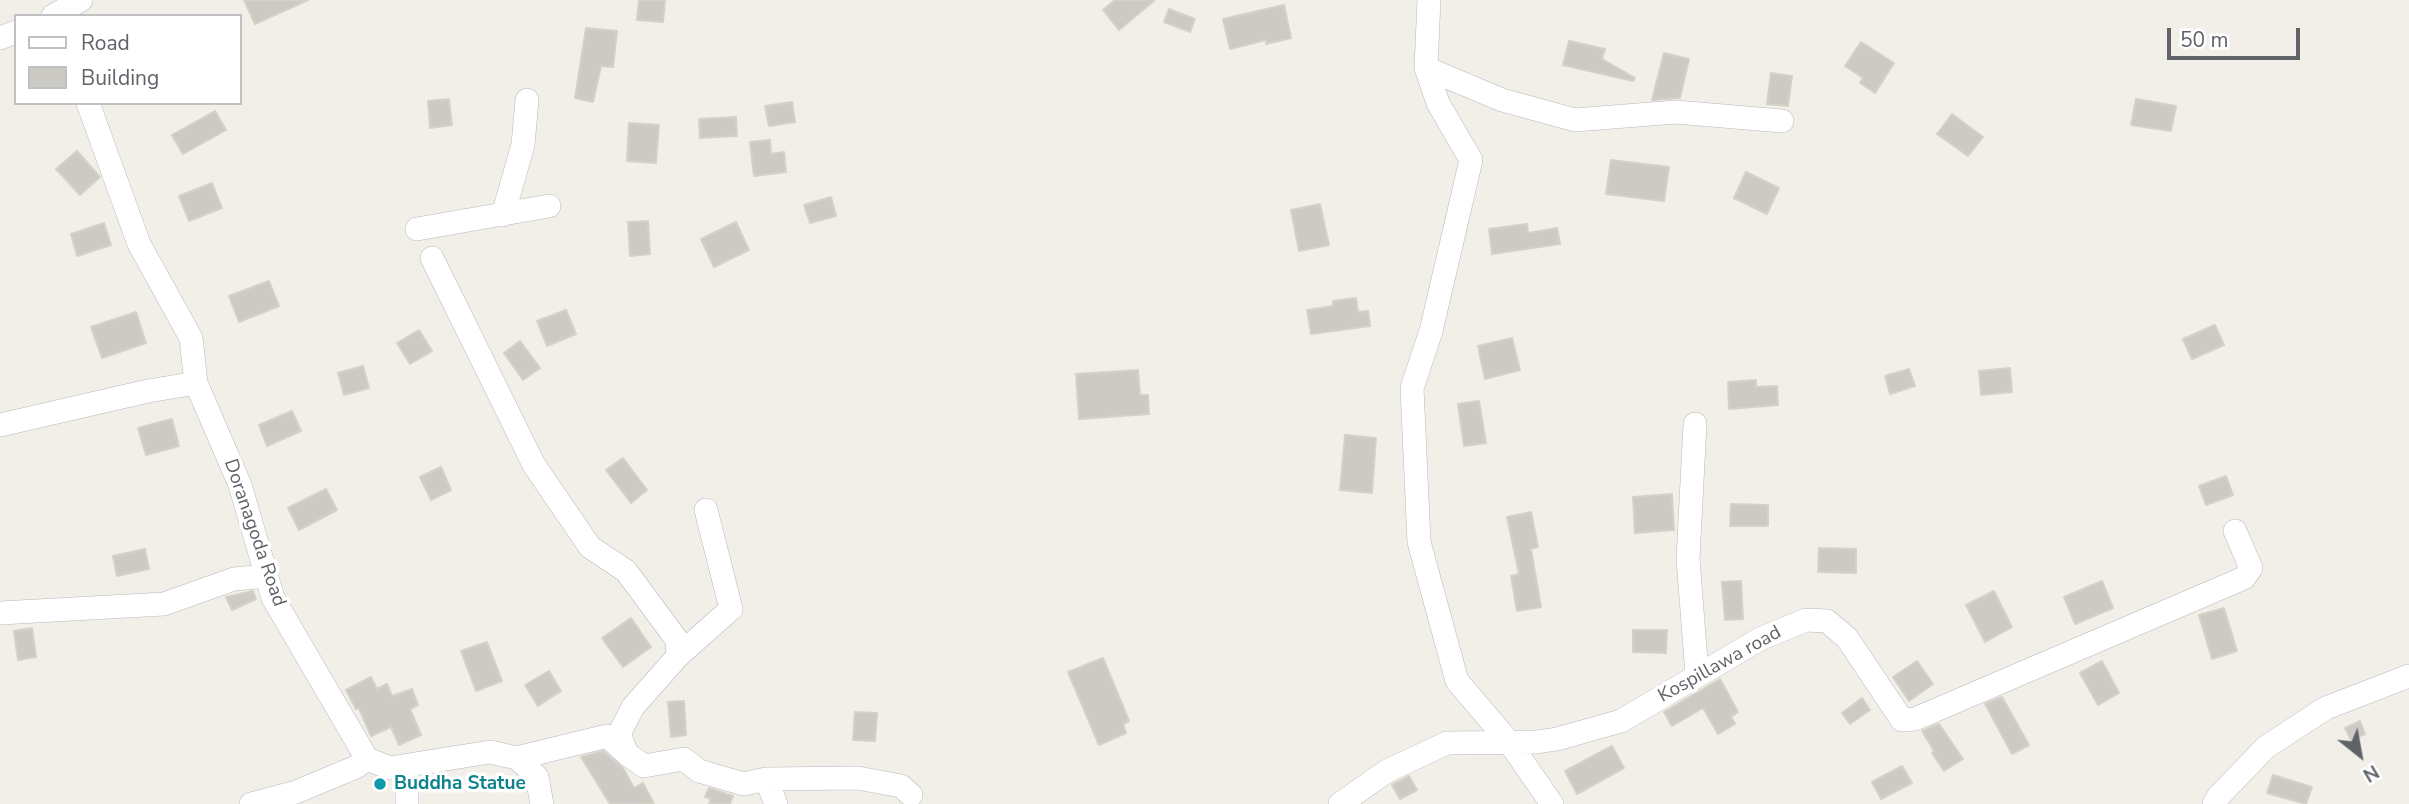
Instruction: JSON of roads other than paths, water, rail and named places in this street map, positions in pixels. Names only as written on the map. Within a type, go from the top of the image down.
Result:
[{"type":"street","points":[[56,14],[81,0]]},
{"type":"street","points":[[1429,0],[1426,68],[1438,103],[1471,160],[1431,331],[1412,388],[1419,542],[1457,681],[1509,742],[1552,804]]},
{"type":"street","points":[[1426,68],[1502,100],[1575,120],[1676,112],[1782,121]]},
{"type":"street","points":[[503,215],[523,145],[527,100]]},
{"type":"street","name":"Doranagoda Road","points":[[89,105],[139,244],[191,338],[196,383],[240,485],[273,598],[367,760]]},
{"type":"street","points":[[417,229],[549,206]]},
{"type":"street","points":[[432,257],[534,466],[590,548],[626,571],[677,640],[678,656]]},
{"type":"street","points":[[0,425],[196,383]]},
{"type":"street","points":[[1695,424],[1688,559],[1697,674]]},
{"type":"street","points":[[627,754],[619,734],[634,707],[678,656],[731,609],[706,510]]},
{"type":"street","name":"Kospillawa road","points":[[1340,804],[1387,771],[1447,743],[1557,739],[1621,721],[1760,639],[1806,620],[1827,621],[1847,638],[1902,720],[1915,719],[2244,578],[2251,568],[2235,531]]},
{"type":"street","points":[[0,613],[164,604],[234,579],[266,576]]},
{"type":"street","points":[[2214,804],[2266,747],[2326,708],[2409,676]]},
{"type":"street","points":[[251,804],[296,792],[367,760],[390,768],[490,752],[517,758],[607,736],[644,766],[684,759],[699,771],[744,784],[766,779],[858,778],[901,786],[911,796]]},
{"type":"street","points":[[517,758],[537,777],[542,804]]},
{"type":"street","points":[[407,766],[407,804]]},
{"type":"street","points":[[766,779],[776,804]]},
{"type":"place","name":"Buddha Statue","points":[[380,784]]}]
